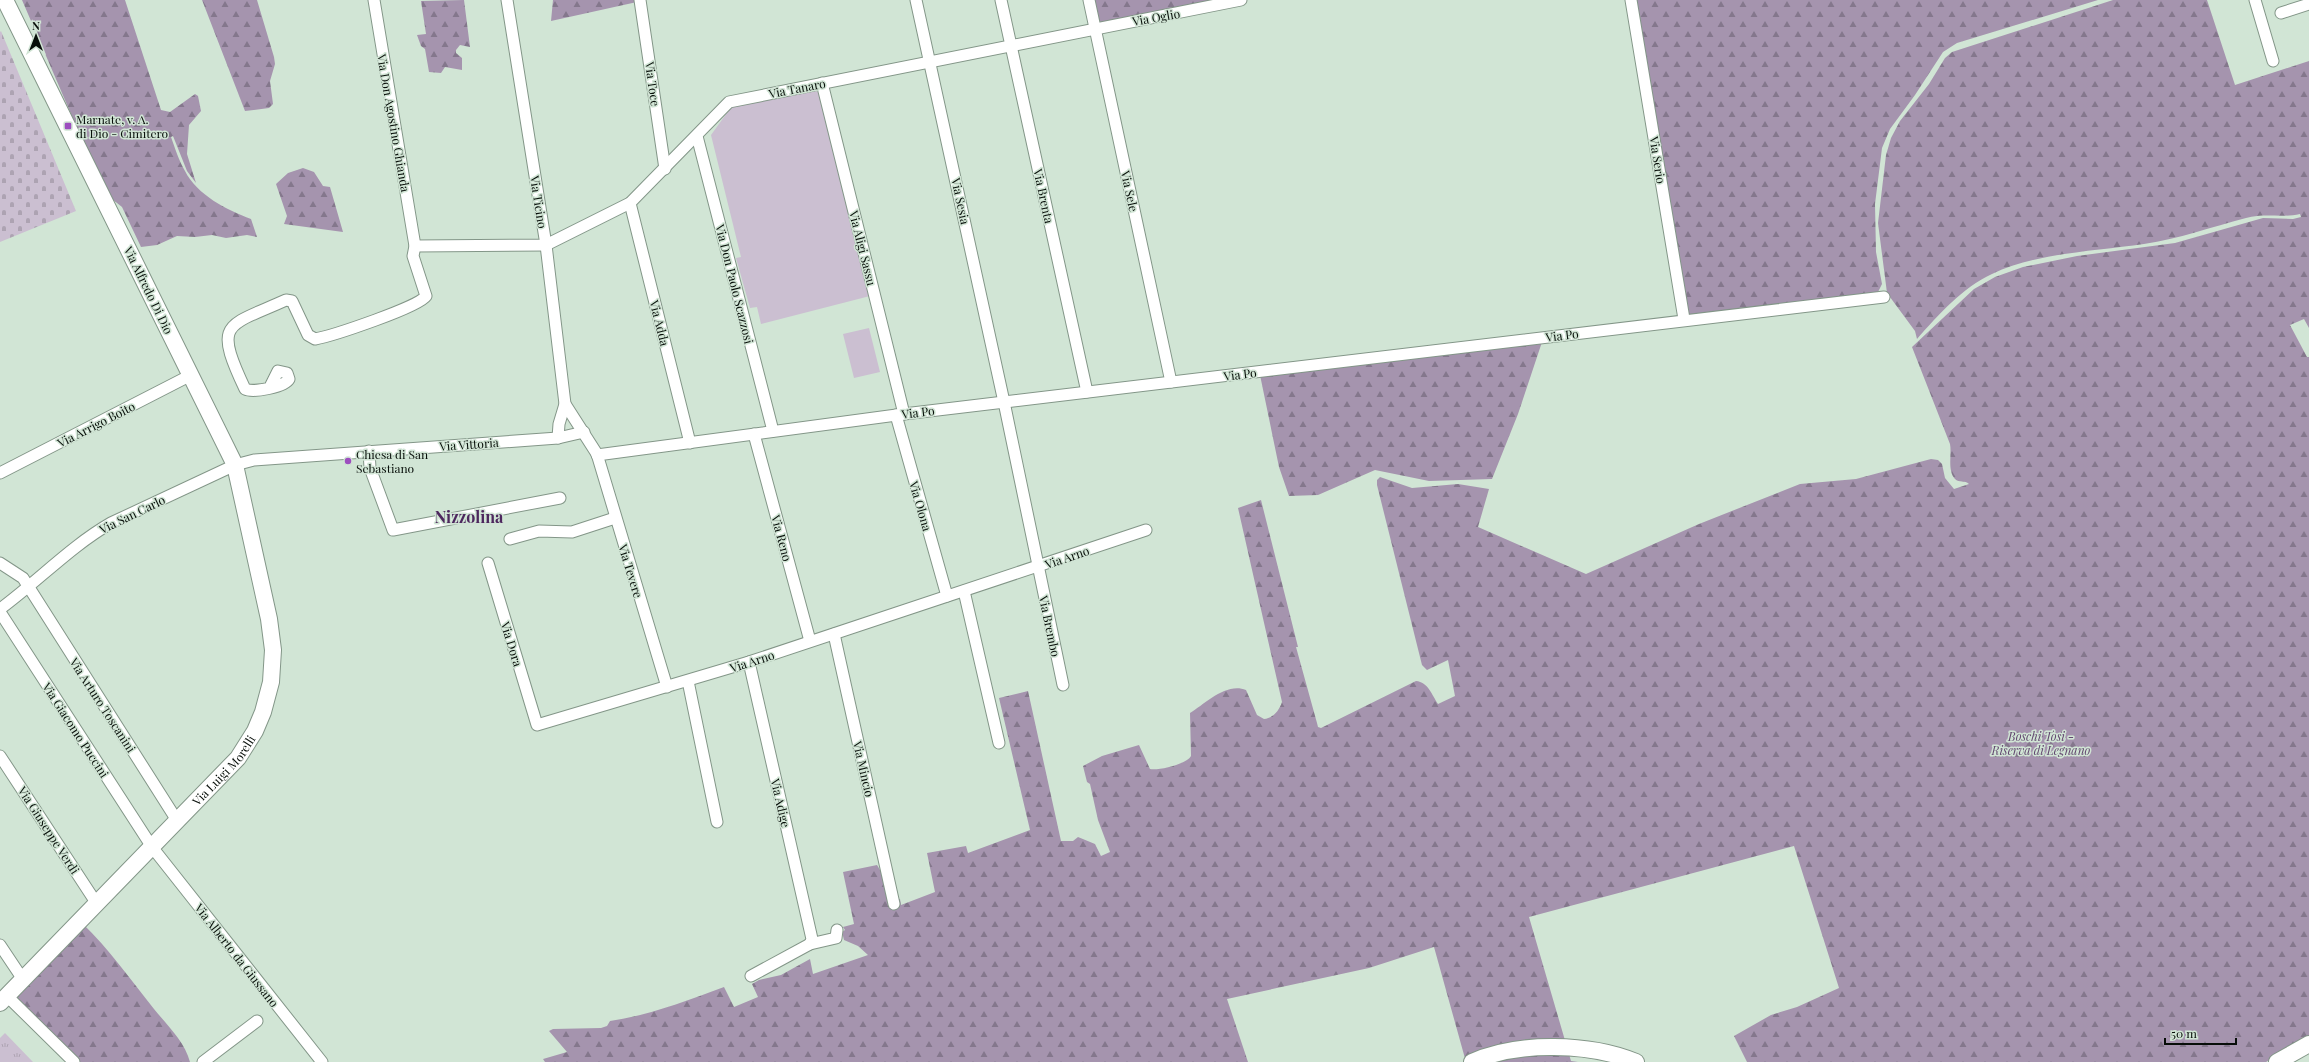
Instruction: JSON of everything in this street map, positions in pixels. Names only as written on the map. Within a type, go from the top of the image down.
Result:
[{"type":"main road","name":"Via Alfredo Di Dio","points":[[5,0],[235,465]]},
{"type":"main road","name":"Via Alfredo Di Dio","points":[[15,0],[63,116]]},
{"type":"main road","name":"Via Luigi Morelli","points":[[3,999],[232,766],[244,749],[259,722],[271,682],[273,650],[271,630],[241,484],[235,465]]},
{"type":"main road","points":[[2277,1062],[2309,1044]]},
{"type":"main road","points":[[1472,1062],[1504,1052],[1563,1048],[1596,1051],[1636,1062]]},
{"type":"street","name":"Via Don Agostino Ghianda","points":[[270,387],[256,391],[245,389],[227,346],[228,332],[232,325],[286,300],[292,301],[296,304],[308,335],[315,339],[419,303],[426,296],[426,292],[413,256],[415,246],[374,0]]},
{"type":"street","name":"Via Ticino","points":[[507,0],[546,245],[565,404]]},
{"type":"street","name":"Via Toce","points":[[640,0],[665,169]]},
{"type":"street","name":"Via Sesia","points":[[916,0],[1004,402],[1038,567]]},
{"type":"street","name":"Via Brenta","points":[[1001,0],[1087,392]]},
{"type":"street","name":"Via Sele","points":[[1089,0],[1171,382]]},
{"type":"street","name":"Via Oglio","points":[[1095,28],[1241,0]]},
{"type":"street","name":"Via Serio","points":[[1631,0],[1684,320]]},
{"type":"street","points":[[2255,0],[2273,61]]},
{"type":"street","points":[[2281,12],[2309,4]]},
{"type":"street","name":"Via Tanaro","points":[[546,245],[630,203],[729,102],[1095,28]]},
{"type":"street","name":"Via Aligi Sassu","points":[[822,83],[900,414]]},
{"type":"street","name":"Via Don Paolo Scazzosi","points":[[697,136],[773,432]]},
{"type":"street","name":"Via Adda","points":[[630,203],[690,443]]},
{"type":"street","points":[[415,246],[546,245]]},
{"type":"street","name":"Via Po","points":[[597,455],[900,414],[1884,297]]},
{"type":"street","name":"Via Arrigo Boito","points":[[0,473],[191,375]]},
{"type":"street","points":[[558,438],[559,424],[565,404]]},
{"type":"street","name":"Via Tevere","points":[[565,404],[584,432],[597,455],[667,687]]},
{"type":"street","name":"Via Olona","points":[[900,414],[947,596]]},
{"type":"street","points":[[559,424],[566,418],[577,422]]},
{"type":"street","name":"Via Vittoria","points":[[235,465],[254,460],[369,450],[558,438],[584,432]]},
{"type":"street","name":"Via Reno","points":[[754,434],[810,641]]},
{"type":"street","points":[[369,450],[370,468],[393,530],[560,498]]},
{"type":"street","name":"Via San Carlo","points":[[0,608],[28,588],[92,534],[111,523],[235,465]]},
{"type":"street","points":[[510,539],[539,531],[572,532],[615,518]]},
{"type":"street","name":"Via Arno","points":[[537,726],[749,662],[1146,530]]},
{"type":"street","name":"Via Arturo Toscanini","points":[[0,563],[23,578],[178,822]]},
{"type":"street","name":"Via Dora","points":[[488,563],[537,726]]},
{"type":"street","name":"Via Brembo","points":[[1038,567],[1063,685]]},
{"type":"street","points":[[964,591],[999,743]]},
{"type":"street","name":"Via Giacomo Puccini","points":[[0,612],[152,848]]},
{"type":"street","name":"Via Mincio","points":[[834,634],[894,904]]},
{"type":"street","name":"Via Adige","points":[[749,662],[812,940],[810,944]]},
{"type":"street","points":[[688,681],[717,822]]},
{"type":"street","name":"Via Giuseppe Verdi","points":[[0,756],[97,904]]},
{"type":"street","name":"Via Alberto da Giussano","points":[[152,848],[322,1062]]},
{"type":"street","points":[[751,976],[810,944],[836,938],[837,930]]},
{"type":"street","points":[[0,945],[22,978]]},
{"type":"street","points":[[3,999],[74,1062]]},
{"type":"street","points":[[203,1062],[257,1021]]},
{"type":"green space","points":[[22,0],[125,0],[161,110],[170,112],[195,94],[198,96],[201,111],[189,125],[187,154],[196,183],[187,171],[173,136],[171,137],[179,159],[190,180],[214,201],[251,219],[257,237],[247,235],[226,238],[212,235],[195,237],[177,236],[157,245],[141,247],[122,207],[112,199],[69,115],[71,114]]},
{"type":"green space","points":[[202,0],[257,0],[275,64],[270,81],[273,104],[269,108],[245,111]]},
{"type":"green space","points":[[464,0],[470,47],[460,45],[456,50],[456,53],[462,58],[462,70],[445,67],[441,73],[429,72],[425,49],[421,46],[417,35],[426,34],[421,1]]},
{"type":"green space","points":[[553,0],[637,0],[637,2],[551,21]]},
{"type":"green space","points":[[1093,0],[1243,0],[1102,23],[1098,20]]},
{"type":"green space","points":[[1635,0],[2098,0],[1957,43],[1943,52],[1915,95],[1890,129],[1882,148],[1875,204],[1876,252],[1882,284],[1877,294],[1689,316]]},
{"type":"green space","name":"Boschi Tosi - Riserva di Legnano","points":[[2113,0],[2207,0],[2235,85],[2309,61],[2309,328],[2304,319],[2290,325],[2307,357],[2309,357],[2309,1037],[2266,1062],[1747,1062],[1734,1036],[1771,1015],[1797,1007],[1839,988],[1794,846],[1529,917],[1571,1061],[1578,1062],[1466,1062],[1434,947],[1369,968],[1227,999],[1248,1062],[545,1062],[543,1059],[567,1052],[549,1031],[553,1029],[601,1028],[607,1026],[610,1021],[654,1011],[724,987],[734,1007],[758,997],[752,984],[759,980],[781,975],[810,959],[813,974],[868,955],[858,946],[844,940],[842,932],[845,930],[843,927],[854,924],[843,872],[877,865],[880,870],[882,869],[890,901],[900,899],[901,905],[935,892],[927,853],[966,846],[968,853],[1030,830],[999,698],[1028,691],[1061,841],[1073,841],[1078,837],[1095,844],[1101,856],[1110,852],[1098,820],[1090,784],[1087,782],[1083,766],[1102,756],[1139,745],[1150,769],[1165,768],[1184,762],[1191,756],[1190,713],[1223,691],[1238,688],[1246,690],[1257,715],[1264,719],[1275,714],[1282,702],[1238,508],[1261,500],[1298,647],[1296,647],[1318,727],[1321,728],[1416,681],[1427,686],[1438,704],[1455,696],[1448,660],[1427,670],[1422,665],[1377,485],[1377,480],[1380,477],[1412,488],[1458,484],[1489,489],[1478,527],[1586,574],[1699,524],[1800,484],[1856,479],[1931,459],[1938,460],[1942,464],[1945,478],[1954,489],[1969,484],[1955,479],[1951,471],[1950,444],[1912,347],[1974,289],[1995,277],[2023,267],[2077,256],[2175,243],[2263,218],[2293,219],[2301,217],[2300,214],[2253,217],[2157,242],[2047,257],[2009,267],[1981,280],[1961,294],[1942,311],[1917,339],[1915,331],[1887,293],[1878,223],[1886,155],[1891,138],[1900,121],[1929,84],[1945,58],[1952,52]]},
{"type":"green space","points":[[1,31],[76,211],[0,242],[0,32]]},
{"type":"green space","points":[[816,91],[820,93],[870,296],[761,324],[757,307],[750,308],[736,258],[741,257],[711,135],[732,106]]},
{"type":"green space","points":[[303,168],[314,172],[323,186],[330,187],[343,232],[284,224],[287,216],[276,184],[288,173]]},
{"type":"green space","points":[[869,328],[880,372],[854,378],[843,334]]},
{"type":"green space","points":[[1542,342],[1518,414],[1492,479],[1429,481],[1375,470],[1318,495],[1289,496],[1279,467],[1260,375]]},
{"type":"green space","points":[[82,923],[111,954],[175,1034],[188,1055],[190,1062],[75,1062],[13,995]]},
{"type":"green space","points":[[5,1033],[33,1062],[0,1062],[0,1038]]},
{"type":"place","name":"Marnate, v. A. di Dio - Cimitero","points":[[68,126]]},
{"type":"place","name":"Chiesa di San Sebastiano","points":[[348,461]]},
{"type":"district","name":"Nizzolina","points":[[469,516]]}]
